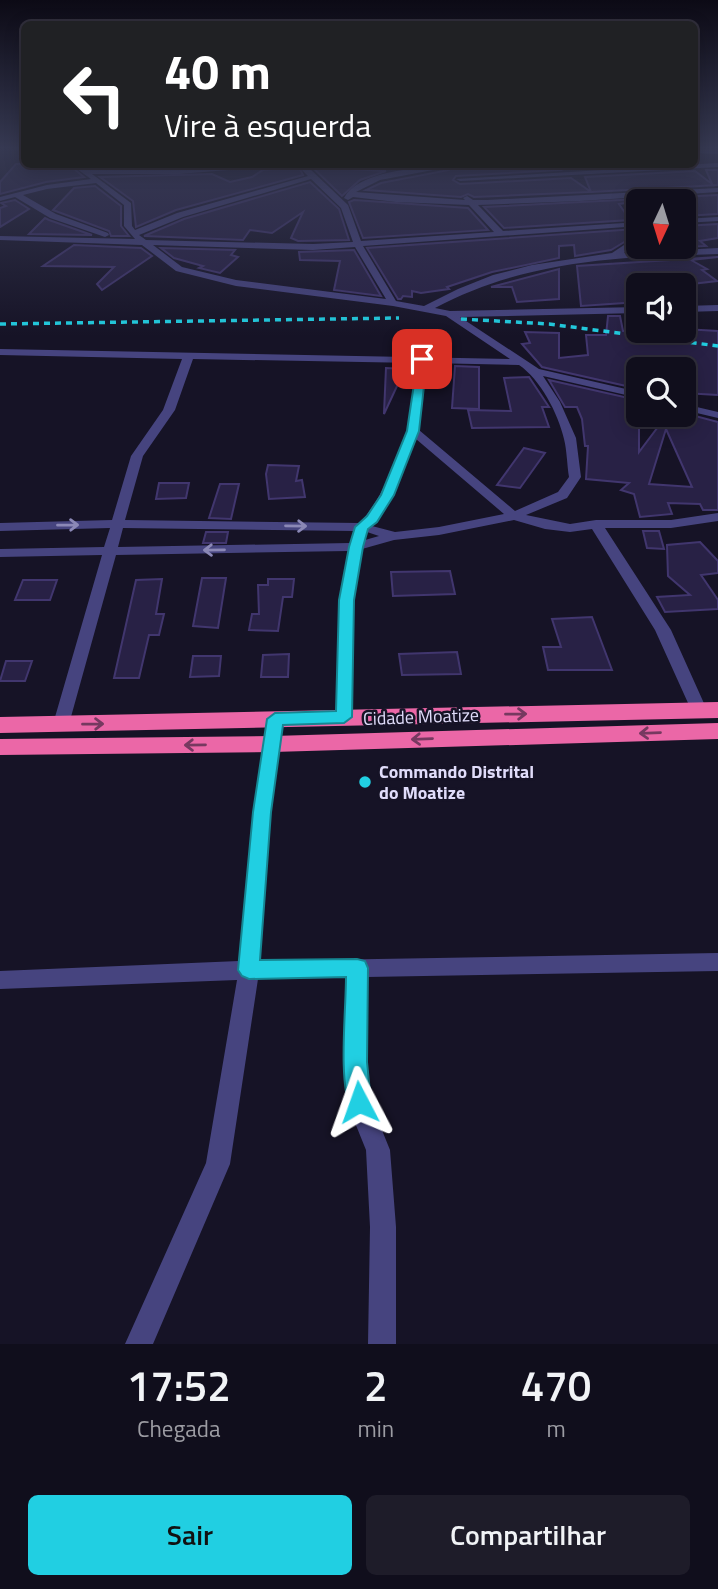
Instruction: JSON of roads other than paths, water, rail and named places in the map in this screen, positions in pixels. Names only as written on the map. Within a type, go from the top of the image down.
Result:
[{"type":"highway","name":"Cidade Moatize","points":[[0,725],[709,710]]},
{"type":"highway","name":"Cidade Moatize","points":[[0,747],[273,744],[718,731]]},
{"type":"street","points":[[44,211],[120,241]]},
{"type":"street","points":[[128,211],[128,226],[136,238],[179,269],[201,276],[393,303],[450,314],[626,310]]},
{"type":"street","points":[[136,238],[180,215],[195,211]]},
{"type":"street","points":[[346,211],[358,245],[393,303]]},
{"type":"street","points":[[478,211],[499,232]]},
{"type":"street","points":[[696,220],[718,219]]},
{"type":"street","points":[[0,238],[120,241],[136,238],[269,247],[358,245],[499,232],[626,225]]},
{"type":"street","points":[[614,256],[626,247]]},
{"type":"street","points":[[428,309],[455,292],[532,266],[614,256],[718,251]]},
{"type":"street","points":[[696,309],[718,308]]},
{"type":"street","points":[[450,314],[517,362],[535,371],[626,392]]},
{"type":"street","points":[[0,352],[517,362]]},
{"type":"street","points":[[61,724],[137,456],[169,411],[189,355]]},
{"type":"street","points":[[344,717],[346,600],[356,547],[362,527],[372,519],[387,495],[413,431],[422,359]]},
{"type":"street","points":[[0,553],[356,547],[393,536],[439,531],[514,516],[563,495],[576,477],[570,438],[554,402],[535,371]]},
{"type":"street","points":[[696,410],[718,415]]},
{"type":"street","points":[[413,431],[514,516],[554,527],[671,524],[718,517]]},
{"type":"street","points":[[0,527],[117,524],[362,527],[393,536]]},
{"type":"street","points":[[596,524],[663,630],[709,710]]},
{"type":"street","points":[[139,1344],[218,1164],[249,970],[262,812],[275,719]]},
{"type":"street","points":[[0,980],[249,970],[718,962]]},
{"type":"street","points":[[357,968],[356,1062],[359,1102],[378,1150],[379,1163],[383,1227],[382,1344]]},
{"type":"railway","points":[[0,324],[399,318]]},
{"type":"railway","points":[[461,319],[549,324],[718,346]]},
{"type":"place","name":"Commando Distrital do Moatize","points":[[365,782]]}]
